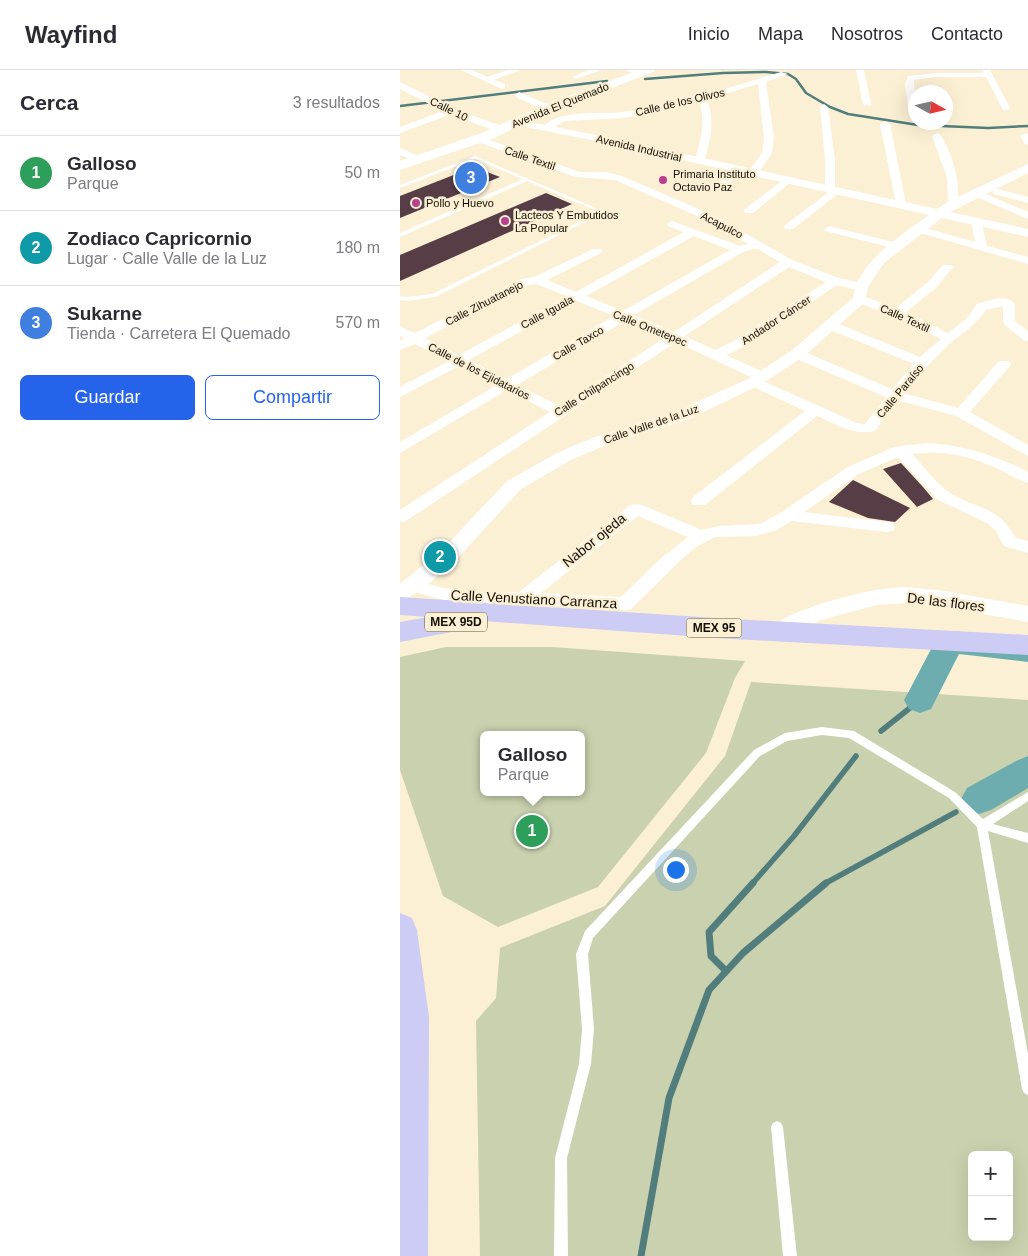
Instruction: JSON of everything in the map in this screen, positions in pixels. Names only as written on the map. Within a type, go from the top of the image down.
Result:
[{"type":"highway","name":"MEX 95","points":[[404,595],[779,632],[1028,645]]},
{"type":"highway","name":"MEX 95D","points":[[400,632],[517,606]]},
{"type":"highway","points":[[400,930],[411,1017],[405,1099],[406,1256]]},
{"type":"main road","name":"Avenida El Quemado","points":[[481,138],[548,108],[640,71]]},
{"type":"main road","points":[[400,166],[481,138]]},
{"type":"main road","points":[[400,173],[481,138]]},
{"type":"street","points":[[465,70],[502,86]]},
{"type":"street","points":[[488,79],[516,70]]},
{"type":"street","points":[[576,77],[597,70]]},
{"type":"street","points":[[860,70],[867,104]]},
{"type":"street","points":[[910,85],[909,80],[911,78],[935,73],[988,72],[1006,108]]},
{"type":"street","points":[[935,73],[941,83]]},
{"type":"street","name":"Calle de los Olivos","points":[[546,128],[563,118],[622,115],[661,108],[784,74]]},
{"type":"street","points":[[706,197],[715,189],[747,171],[767,153],[769,138],[762,80]]},
{"type":"street","name":"Calle 10","points":[[400,85],[451,111],[500,129]]},
{"type":"street","points":[[520,95],[548,108]]},
{"type":"street","points":[[699,161],[704,148],[706,108],[702,98]]},
{"type":"street","points":[[789,227],[834,189],[824,107]]},
{"type":"street","points":[[400,130],[451,111]]},
{"type":"street","name":"Avenida Industrial","points":[[515,122],[902,204],[946,209]]},
{"type":"street","points":[[885,124],[902,204]]},
{"type":"street","points":[[937,136],[946,156],[955,193],[946,209],[976,221],[1028,233]]},
{"type":"street","name":"Calle Textil","points":[[481,138],[579,175]]},
{"type":"street","points":[[400,151],[418,159]]},
{"type":"street","name":"Calle Valle de la Luz","points":[[404,595],[450,554],[514,485],[540,469],[598,442],[684,415],[758,380],[798,354],[830,325],[860,293],[879,260],[918,229],[946,209],[980,191],[1024,173]]},
{"type":"street","name":"Acapulco","points":[[579,175],[605,175],[618,178],[699,213],[760,244],[788,262],[860,293]]},
{"type":"street","points":[[749,211],[787,180]]},
{"type":"street","points":[[696,185],[715,189]]},
{"type":"street","points":[[980,191],[1028,200]]},
{"type":"street","points":[[980,191],[1028,216]]},
{"type":"street","points":[[976,221],[982,247]]},
{"type":"street","points":[[672,224],[739,250]]},
{"type":"street","points":[[829,228],[897,246]]},
{"type":"street","points":[[918,229],[1028,261]]},
{"type":"street","name":"Calle Iguala","points":[[400,393],[694,232]]},
{"type":"street","name":"Calle Taxco","points":[[400,448],[739,250],[760,244]]},
{"type":"street","name":"Calle Zihuatanejo","points":[[400,346],[524,282],[536,280],[596,251]]},
{"type":"street","name":"Calle Chilpancingo","points":[[400,517],[788,262]]},
{"type":"street","points":[[898,313],[932,285],[947,267]]},
{"type":"street","name":"Calle Ometepec","points":[[536,280],[622,317],[676,337],[715,355],[758,380]]},
{"type":"street","name":"Andador Cáncer","points":[[715,355],[737,346],[835,281]]},
{"type":"street","name":"Calle Textil","points":[[860,293],[949,338]]},
{"type":"street","points":[[1006,302],[1009,304],[1009,322],[1028,337]]},
{"type":"street","name":"Calle Paraíso","points":[[758,380],[815,410],[863,430],[870,428],[894,395],[922,363],[949,338],[972,321],[981,307],[1006,302]]},
{"type":"street","points":[[830,325],[922,363]]},
{"type":"street","name":"Calle de los Ejidatarios","points":[[400,331],[559,411]]},
{"type":"street","points":[[798,354],[894,395],[960,413],[984,424],[1028,452]]},
{"type":"street","points":[[960,413],[1004,364]]},
{"type":"street","points":[[699,501],[815,410]]},
{"type":"street","points":[[700,536],[713,532],[745,532],[768,528],[789,516],[827,486],[899,450],[923,446],[951,449],[980,456],[1025,472]]},
{"type":"street","points":[[899,450],[944,496],[993,519],[1002,528],[1010,542],[1028,548]]},
{"type":"street","name":"Nabor ojeda","points":[[517,606],[636,509],[700,536]]},
{"type":"street","points":[[789,516],[888,527]]},
{"type":"street","name":"Calle Venustiano Carranza","points":[[517,606],[625,604],[681,551],[700,536]]},
{"type":"street","name":"De las flores","points":[[779,632],[814,614],[878,597],[907,595],[945,599],[1028,614]]},
{"type":"lane","points":[[400,187],[475,157],[603,212],[433,296],[400,298]]},
{"type":"lane","points":[[400,235],[526,179]]},
{"type":"lane","points":[[562,1256],[560,1158],[585,1064],[588,1029],[582,954],[589,935],[758,753],[785,737],[822,731],[851,734],[952,795],[982,825],[1028,838]]},
{"type":"lane","points":[[982,825],[1028,796]]},
{"type":"lane","points":[[982,825],[1028,1089]]},
{"type":"lane","points":[[778,1127],[790,1256]]},
{"type":"green space","points":[[446,647],[552,647],[745,661],[735,678],[706,753],[598,887],[498,927],[443,896],[400,770],[400,657]]},
{"type":"green space","points":[[751,682],[1028,700],[1028,1256],[480,1256],[476,1021],[496,998],[500,948],[605,906],[725,756]]},
{"type":"building","points":[[474,167],[500,177],[400,218],[400,196]]},
{"type":"building","points":[[546,193],[572,204],[400,281],[400,255]]},
{"type":"building","points":[[901,463],[933,499],[917,507],[883,469]]},
{"type":"building","points":[[853,480],[910,508],[895,522],[868,518],[829,502]]},
{"type":"waterway","points":[[645,79],[723,73],[766,72],[788,74],[796,79],[806,93],[830,107],[848,114],[918,125],[988,128],[1028,126]]},
{"type":"waterway","points":[[400,106],[607,81]]},
{"type":"waterway","points":[[920,700],[950,642],[1028,650]]},
{"type":"waterway","points":[[881,731],[920,700]]},
{"type":"waterway","points":[[752,884],[794,836],[856,756]]},
{"type":"waterway","points":[[979,799],[1028,771]]},
{"type":"waterway","points":[[824,884],[956,812]]},
{"type":"waterway","points":[[726,971],[711,956],[709,932],[753,883]]},
{"type":"waterway","points":[[641,1256],[669,1098],[709,990],[743,953],[826,883]]},
{"type":"place","name":"Sukarne","points":[[471,178]]},
{"type":"place","name":"Primaria Instituto Octavio Paz","points":[[663,180]]},
{"type":"place","name":"Pollo y Huevo","points":[[416,203]]},
{"type":"place","name":"Lacteos Y Embutidos La Popular","points":[[505,221]]},
{"type":"place","name":"Zodiaco Capricornio","points":[[440,557]]},
{"type":"place","name":"Galloso","points":[[532,831]]}]
